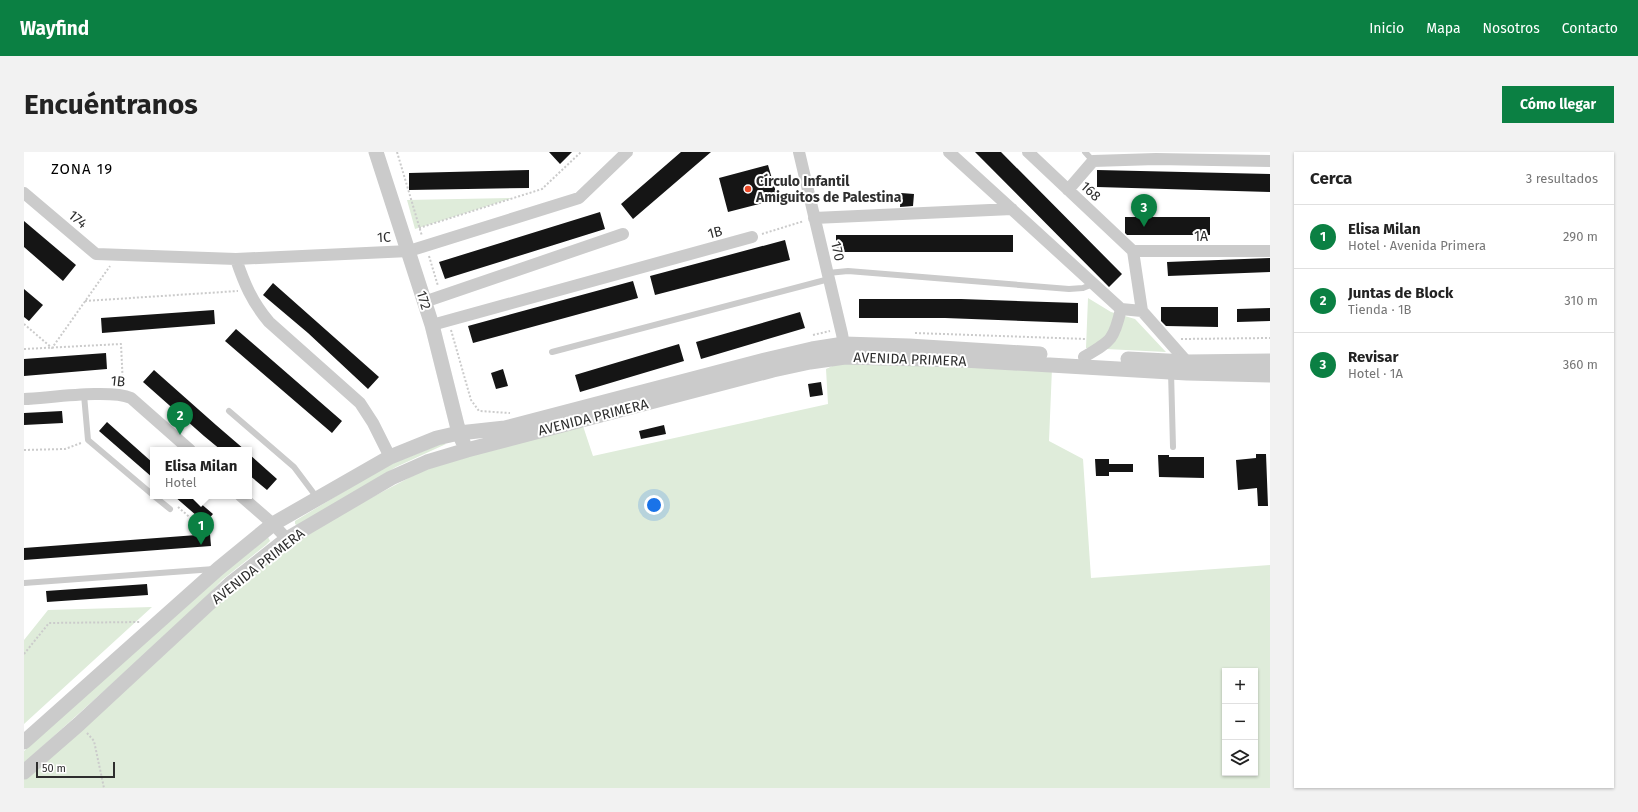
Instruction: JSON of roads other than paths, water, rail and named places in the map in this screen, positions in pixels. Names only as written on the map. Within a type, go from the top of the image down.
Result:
[{"type":"street","name":"172","points":[[376,152],[432,325],[460,433],[467,450]]},
{"type":"street","name":"1C","points":[[117,256],[236,259],[409,251],[578,198],[627,152]]},
{"type":"street","name":"170","points":[[799,152],[841,328],[844,350]]},
{"type":"street","points":[[949,152],[1121,309],[1142,311]]},
{"type":"street","name":"168","points":[[1028,152],[1133,251]]},
{"type":"street","points":[[1068,190],[1089,156],[1270,161]]},
{"type":"street","name":"174","points":[[24,193],[96,254],[117,256]]},
{"type":"street","points":[[814,218],[1012,210]]},
{"type":"street","points":[[424,302],[623,234]]},
{"type":"street","name":"1B","points":[[432,325],[752,237]]},
{"type":"street","points":[[1133,251],[1142,311],[1168,340],[1187,368]]},
{"type":"street","name":"1A","points":[[1133,251],[1270,251]]},
{"type":"street","points":[[236,259],[247,290],[257,307],[269,322],[360,403],[373,423],[390,457]]},
{"type":"street","points":[[1084,358],[1109,342],[1117,328],[1121,309]]},
{"type":"street","name":"AVENIDA PRIMERA","points":[[24,772],[79,724],[230,584],[287,539],[391,478],[427,462],[467,450],[773,370],[810,362],[844,350],[909,346],[1084,358],[1171,367]]},
{"type":"street","name":"AVENIDA PRIMERA","points":[[24,742],[218,569],[273,524],[390,457],[437,438],[460,433],[505,428],[812,349],[844,350],[963,360],[1171,367],[1270,375]]},
{"type":"street","name":"AVENIDA PRIMERA","points":[[1187,368],[1270,361]]},
{"type":"street","name":"1B","points":[[24,400],[84,395],[124,395],[131,398],[187,447]]},
{"type":"street","points":[[245,499],[287,539]]},
{"type":"lane","points":[[552,352],[848,271],[1069,289],[1083,288],[1093,284]]},
{"type":"lane","points":[[1171,367],[1173,447]]},
{"type":"lane","points":[[84,395],[88,440],[150,493]]},
{"type":"lane","points":[[229,411],[294,467],[318,499]]},
{"type":"lane","points":[[157,499],[170,510]]},
{"type":"lane","points":[[24,583],[218,569]]},
{"type":"place","name":"Círculo Infantil Amiguitos de Palestina","points":[[748,189]]},
{"type":"place","name":"Revisar","points":[[1144,227]]},
{"type":"place","name":"Juntas de Block","points":[[180,435]]},
{"type":"place","name":"Elisa Milan","points":[[201,545]]},
{"type":"district","name":"ZONA 19","points":[[82,169]]}]
